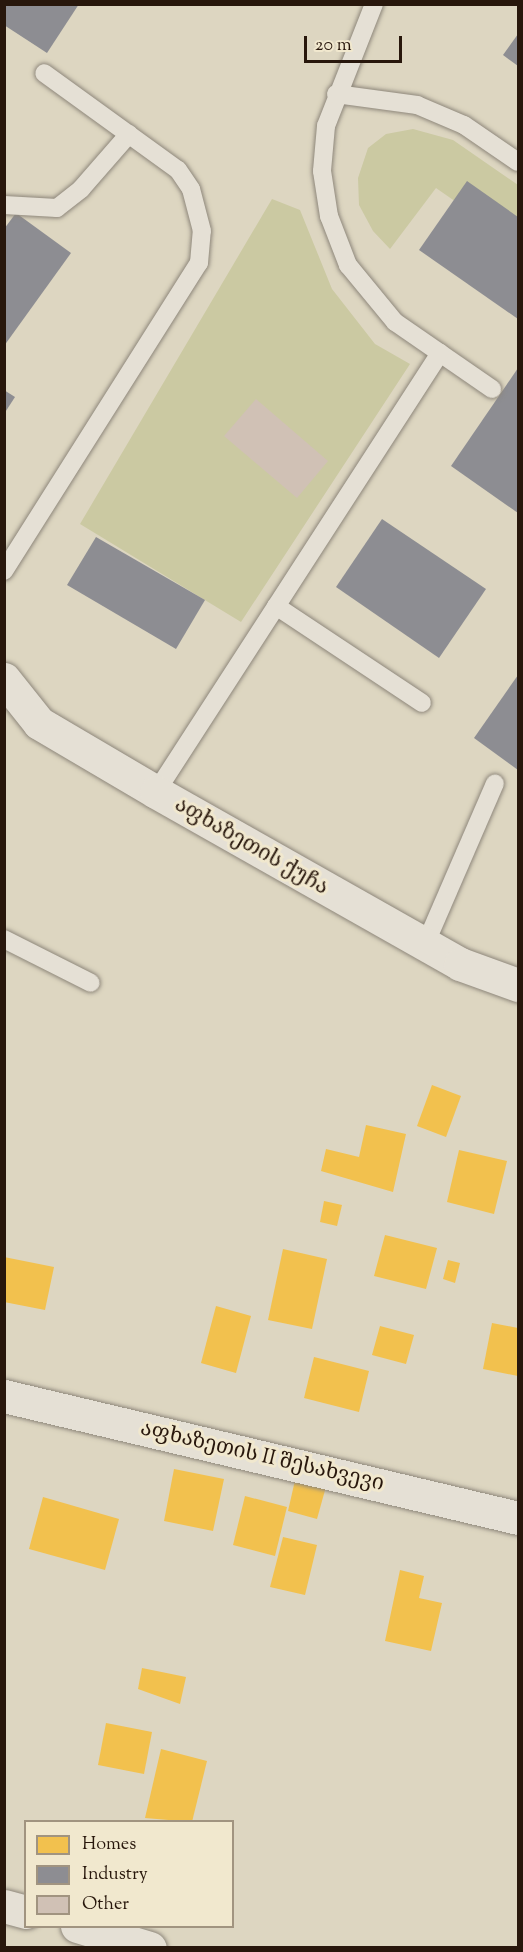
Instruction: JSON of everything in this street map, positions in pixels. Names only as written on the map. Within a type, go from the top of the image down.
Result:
[{"type":"street","name":"აფხაზეთის ქუჩა","points":[[4,679],[39,723],[425,945],[460,964],[519,985]]},
{"type":"street","name":"აფხაზეთის II შესახვევი","points":[[4,1396],[519,1518]]},
{"type":"street","points":[[4,1906],[24,1911]]},
{"type":"street","points":[[84,1928],[150,1947]]},
{"type":"lane","points":[[374,4],[336,94],[322,171],[329,216],[348,265],[395,322],[492,388]]},
{"type":"lane","points":[[4,571],[199,262],[202,231],[192,189],[178,170],[44,73]]},
{"type":"lane","points":[[336,94],[417,105],[464,125],[519,162]]},
{"type":"lane","points":[[4,205],[57,208],[81,189],[129,134]]},
{"type":"lane","points":[[156,792],[440,353]]},
{"type":"lane","points":[[276,606],[422,703]]},
{"type":"lane","points":[[425,945],[495,783]]},
{"type":"lane","points":[[4,939],[91,983]]},
{"type":"shaded area","points":[[413,129],[453,140],[518,185],[518,245],[436,188],[390,249],[373,231],[359,205],[358,178],[368,148],[386,134]]},
{"type":"shaded area","points":[[272,199],[300,210],[332,289],[375,344],[410,364],[241,622],[80,524]]},
{"type":"building: Homes","points":[[432,1085],[461,1096],[446,1137],[417,1126]]},
{"type":"building: Homes","points":[[366,1125],[406,1134],[393,1192],[321,1171],[326,1149],[359,1157]]},
{"type":"building: Homes","points":[[459,1150],[507,1161],[494,1214],[447,1202]]},
{"type":"building: Homes","points":[[324,1201],[342,1205],[337,1226],[320,1222]]},
{"type":"building: Homes","points":[[385,1235],[437,1248],[426,1289],[374,1276]]},
{"type":"building: Homes","points":[[283,1249],[327,1259],[312,1329],[268,1320]]},
{"type":"building: Homes","points":[[4,1257],[54,1267],[45,1310],[4,1302]]},
{"type":"building: Homes","points":[[448,1260],[460,1263],[455,1283],[443,1279]]},
{"type":"building: Homes","points":[[216,1306],[251,1316],[236,1373],[201,1363]]},
{"type":"building: Homes","points":[[492,1323],[518,1328],[518,1376],[483,1369]]},
{"type":"building: Homes","points":[[380,1326],[414,1335],[406,1364],[372,1355]]},
{"type":"building: Homes","points":[[314,1357],[369,1371],[359,1412],[304,1398]]},
{"type":"building: Homes","points":[[174,1469],[224,1479],[213,1531],[164,1521]]},
{"type":"building: Homes","points":[[296,1476],[327,1483],[317,1519],[288,1511]]},
{"type":"building: Homes","points":[[245,1496],[287,1507],[275,1556],[233,1545]]},
{"type":"building: Homes","points":[[43,1497],[119,1519],[105,1570],[29,1549]]},
{"type":"building: Homes","points":[[283,1537],[317,1545],[305,1595],[270,1587]]},
{"type":"building: Homes","points":[[400,1570],[424,1576],[419,1598],[442,1603],[431,1651],[385,1641]]},
{"type":"building: Homes","points":[[142,1668],[186,1677],[180,1704],[138,1689]]},
{"type":"building: Homes","points":[[106,1723],[152,1732],[144,1774],[98,1765]]},
{"type":"building: Homes","points":[[161,1749],[207,1761],[192,1820],[145,1818]]},
{"type":"building: Industry","points":[[4,4],[79,4],[47,53],[4,25]]},
{"type":"building: Industry","points":[[518,34],[518,66],[503,55]]},
{"type":"building: Industry","points":[[467,181],[518,217],[518,319],[419,250]]},
{"type":"building: Industry","points":[[16,213],[71,253],[4,346],[4,229]]},
{"type":"building: Industry","points":[[518,368],[518,513],[451,466]]},
{"type":"building: Industry","points":[[4,390],[15,397],[4,414]]},
{"type":"building: Industry","points":[[382,519],[486,589],[439,658],[336,587]]},
{"type":"building: Industry","points":[[96,537],[205,600],[176,649],[67,585]]},
{"type":"building: Industry","points":[[518,675],[518,770],[474,738]]},
{"type":"building: Other","points":[[256,399],[328,461],[297,498],[224,436]]}]
